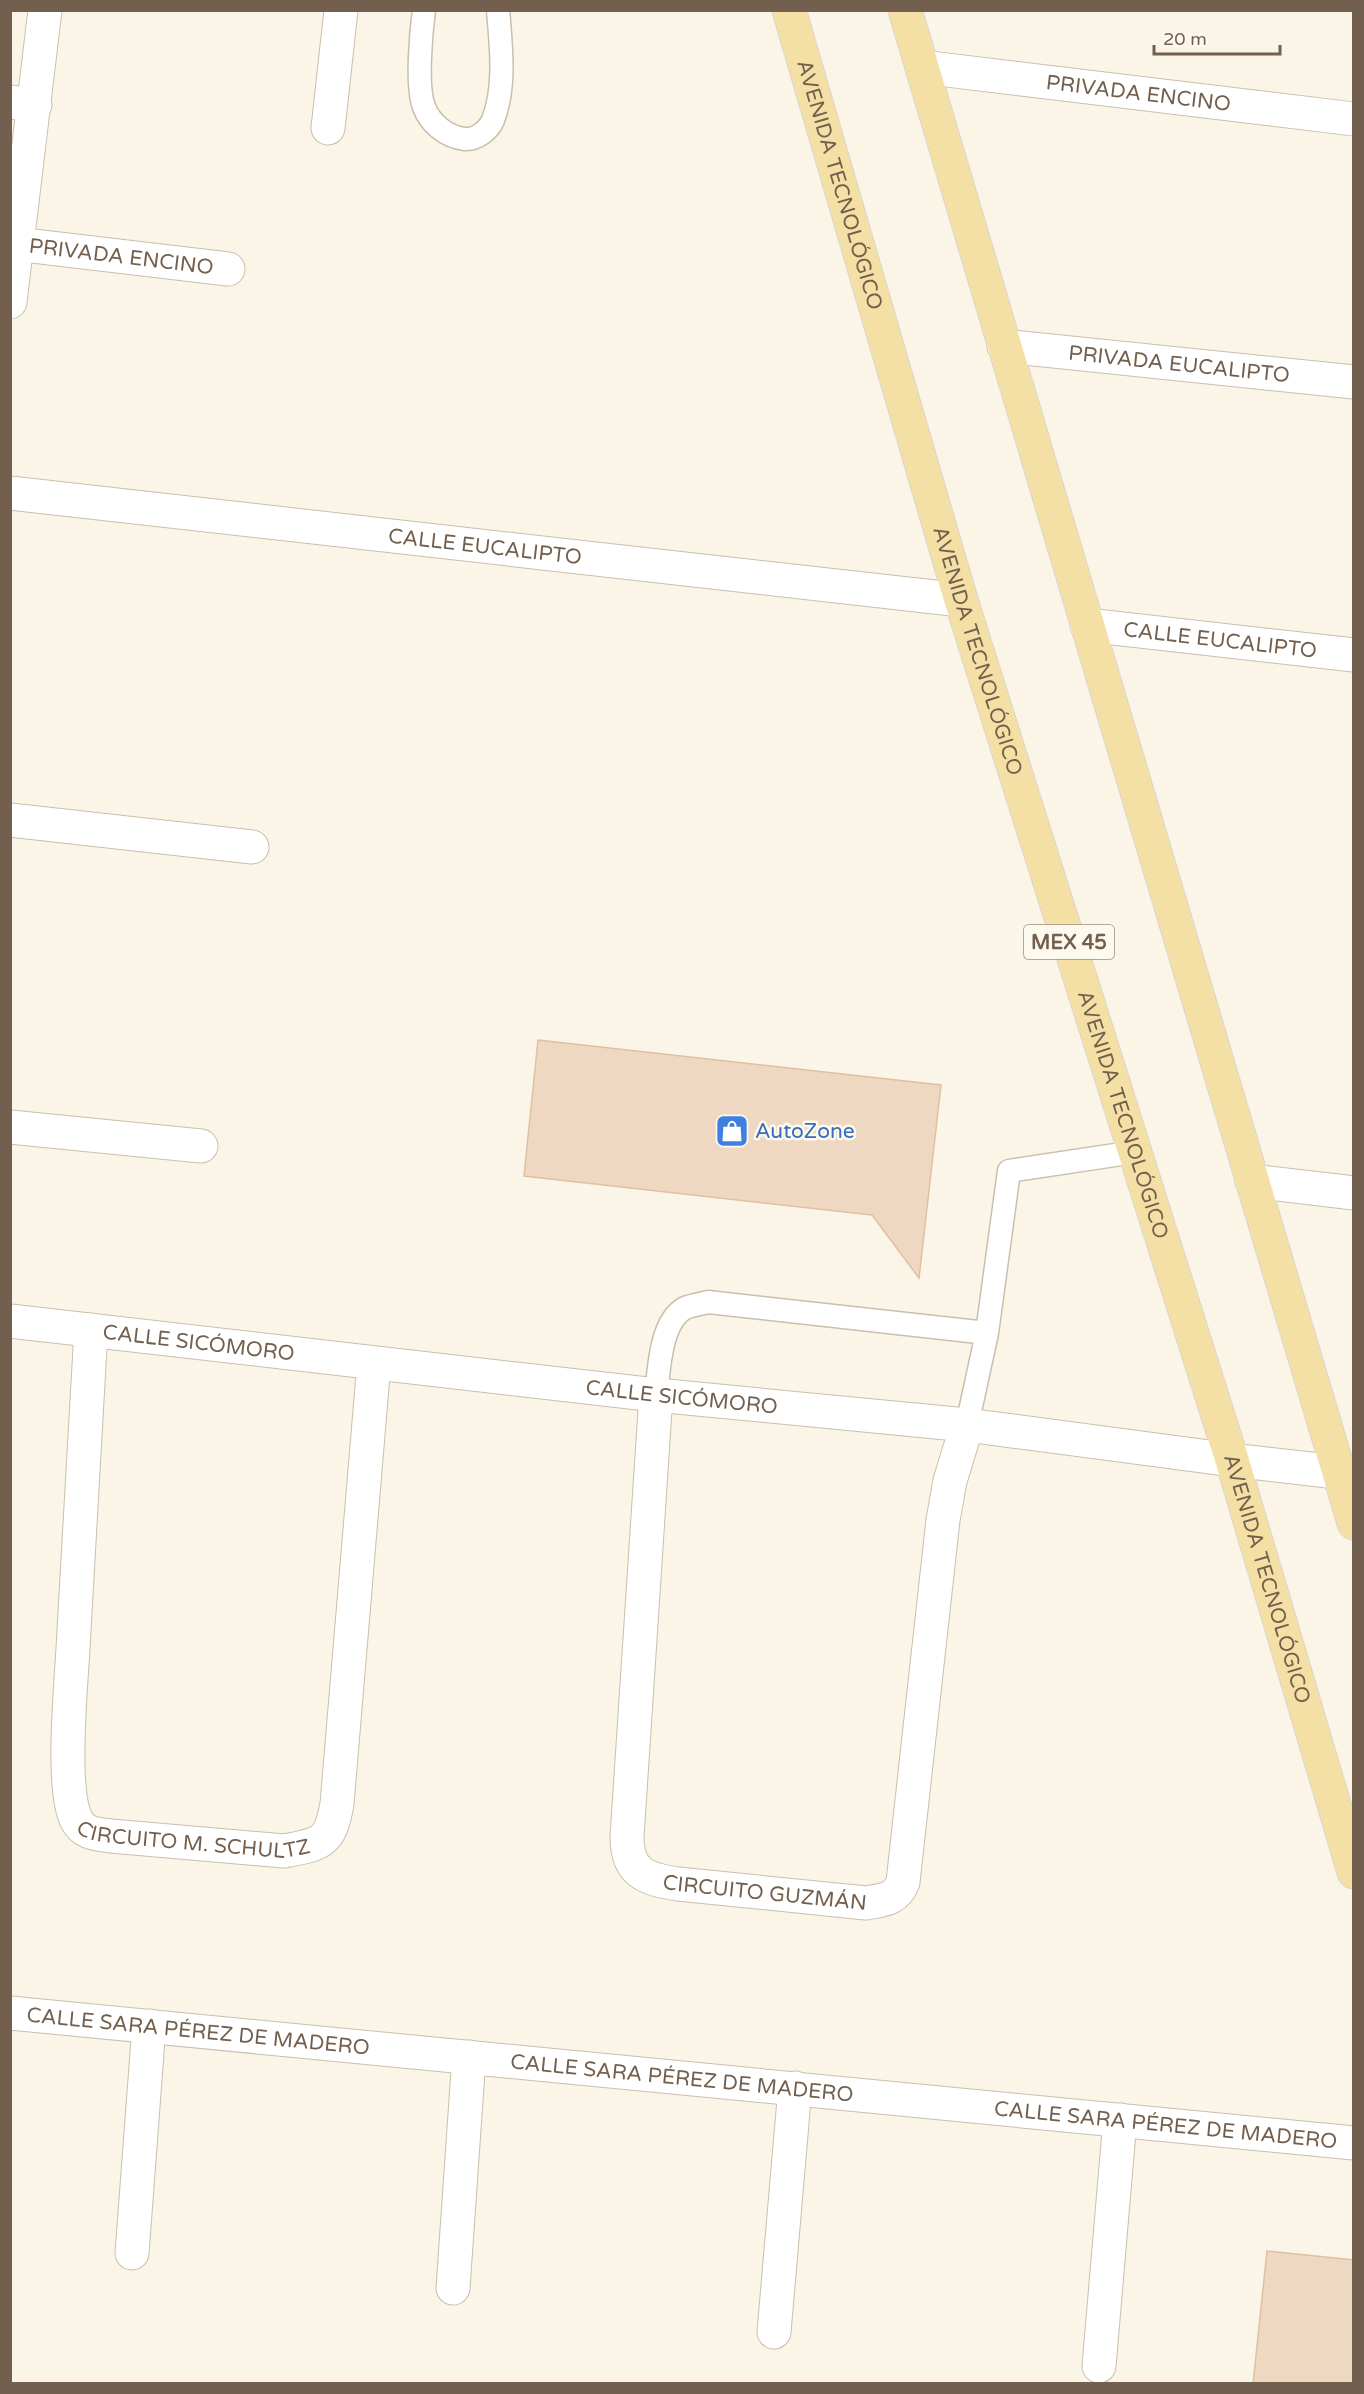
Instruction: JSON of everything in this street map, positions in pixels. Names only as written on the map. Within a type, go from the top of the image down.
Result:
[{"type":"main road","name":"AVENIDA TECNOLÓGICO","points":[[789,10],[961,600],[1232,1460],[1353,1872]]},
{"type":"main road","points":[[905,10],[1252,1181],[1346,1473],[1353,1523]]},
{"type":"street","points":[[10,302],[16,244],[22,104],[45,10]]},
{"type":"street","points":[[328,128],[341,10]]},
{"type":"street","name":"PRIVADA ENCINO","points":[[922,67],[1353,119]]},
{"type":"street","name":"PRIVADA ENCINO","points":[[16,244],[228,269]]},
{"type":"street","name":"PRIVADA EUCALIPTO","points":[[1004,346],[1353,381]]},
{"type":"street","name":"CALLE EUCALIPTO","points":[[10,493],[961,600]]},
{"type":"street","name":"CALLE EUCALIPTO","points":[[1087,625],[1353,655]]},
{"type":"street","points":[[10,820],[252,847]]},
{"type":"street","points":[[10,1127],[201,1146]]},
{"type":"street","points":[[1252,1181],[1353,1193]]},
{"type":"street","name":"CALLE SICÓMORO","points":[[10,1321],[656,1395],[967,1425],[1346,1473]]},
{"type":"street","name":"CIRCUITO M. SCHULTZ","points":[[91,1330],[70,1704],[69,1770],[72,1809],[77,1822],[89,1833],[111,1836],[284,1851],[311,1846],[324,1839],[333,1824],[337,1804],[374,1363]]},
{"type":"street","name":"CIRCUITO GUZMÁN","points":[[656,1395],[627,1837],[631,1864],[640,1873],[649,1877],[678,1884],[866,1903],[891,1898],[898,1893],[903,1882],[943,1520],[950,1481],[967,1425]]},
{"type":"street","name":"CALLE SARA PÉREZ DE MADERO","points":[[10,2013],[1353,2143]]},
{"type":"street","points":[[132,2253],[149,2026]]},
{"type":"street","points":[[453,2288],[469,2057]]},
{"type":"street","points":[[774,2332],[795,2088]]},
{"type":"street","points":[[1099,2366],[1120,2120]]},
{"type":"lane","points":[[424,10],[421,80],[423,106],[436,127],[455,137],[468,140],[484,133],[492,122],[500,95],[498,10]]},
{"type":"lane","points":[[967,1425],[987,1333],[1009,1171],[1135,1152]]},
{"type":"lane","points":[[656,1395],[663,1340],[673,1320],[684,1309],[708,1302],[987,1333]]},
{"type":"building","name":"AutoZone","points":[[538,1040],[941,1085],[919,1278],[872,1215],[524,1176]]},
{"type":"building","points":[[1267,2251],[1354,2260],[1354,2384],[1253,2384]]},
{"type":"place","name":"AutoZone","points":[[732,1131]]}]
